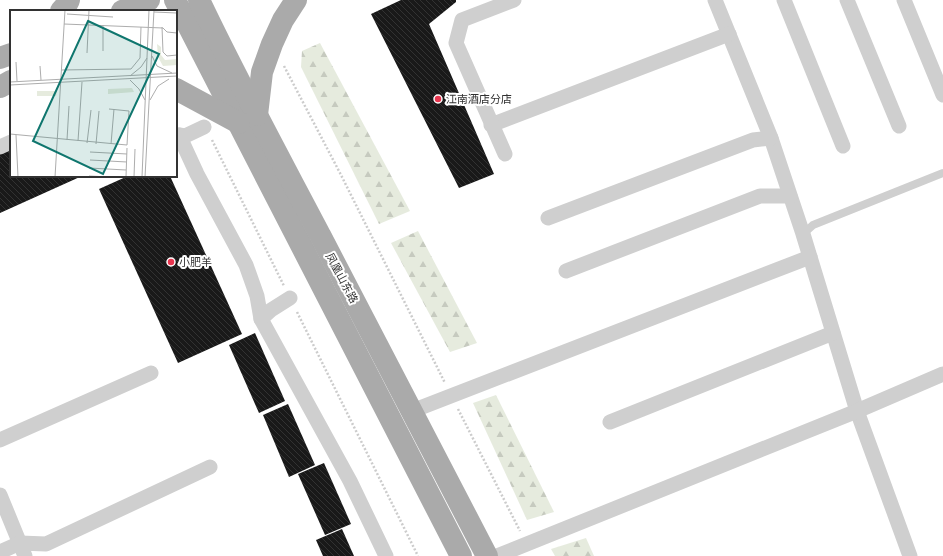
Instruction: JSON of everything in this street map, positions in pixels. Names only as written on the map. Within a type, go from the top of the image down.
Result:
[{"type":"main road","points":[[62,10],[69,0]]},
{"type":"main road","points":[[124,10],[149,0]]},
{"type":"main road","points":[[177,89],[248,119],[272,44],[283,20],[296,0]]},
{"type":"main road","name":"凤凰山东路","points":[[184,4],[214,33],[248,119],[460,556]]},
{"type":"main road","points":[[0,58],[10,54]]},
{"type":"main road","points":[[0,87],[10,82]]},
{"type":"main road","name":"凤凰山东路","points":[[248,119],[412,411],[487,556]]},
{"type":"street","points":[[505,154],[456,43],[462,20],[514,0]]},
{"type":"street","points":[[715,0],[771,138],[803,234],[857,411],[910,556]]},
{"type":"street","points":[[784,0],[843,146]]},
{"type":"street","points":[[847,0],[898,126]]},
{"type":"street","points":[[904,0],[943,95]]},
{"type":"street","points":[[491,125],[729,34]]},
{"type":"street","points":[[177,135],[186,136],[204,127]]},
{"type":"street","points":[[177,135],[246,265],[257,296],[261,319],[350,481],[386,556]]},
{"type":"street","points":[[548,218],[753,140],[771,138]]},
{"type":"street","points":[[0,147],[10,142]]},
{"type":"street","points":[[566,271],[760,196],[790,196]]},
{"type":"street","points":[[412,411],[810,258]]},
{"type":"street","points":[[261,319],[271,310],[290,298]]},
{"type":"street","points":[[610,422],[833,333]]},
{"type":"street","points":[[0,440],[151,373]]},
{"type":"street","points":[[497,556],[857,411],[943,374]]},
{"type":"street","points":[[0,552],[23,550],[46,544],[210,467]]},
{"type":"street","points":[[0,495],[23,550]]},
{"type":"lane","points":[[803,234],[813,225],[943,173]]},
{"type":"path","points":[[272,44],[340,173],[451,396],[527,544]]},
{"type":"path","points":[[204,127],[213,141],[418,556]]},
{"type":"green space","points":[[320,43],[410,211],[379,224],[301,67],[302,51]]},
{"type":"green space","points":[[418,231],[477,343],[450,352],[391,243]]},
{"type":"green space","points":[[496,395],[554,512],[527,520],[473,403]]},
{"type":"green space","points":[[586,538],[594,556],[555,556],[551,549]]},
{"type":"building","name":"江南酒店分店","points":[[401,0],[456,0],[456,2],[429,24],[494,174],[459,188],[371,14]]},
{"type":"building","points":[[10,135],[10,177],[80,177],[0,213],[0,140]]},
{"type":"building","name":"小肥羊","points":[[126,177],[170,177],[242,334],[178,363],[99,189]]},
{"type":"building","points":[[255,333],[285,401],[259,413],[229,345]]},
{"type":"building","points":[[288,404],[315,465],[289,477],[263,415]]},
{"type":"building","points":[[324,463],[351,524],[325,535],[298,474]]},
{"type":"building","points":[[342,529],[354,556],[323,556],[316,540]]},
{"type":"place","name":"江南酒店分店","points":[[438,99]]},
{"type":"place","name":"小肥羊","points":[[171,262]]}]
